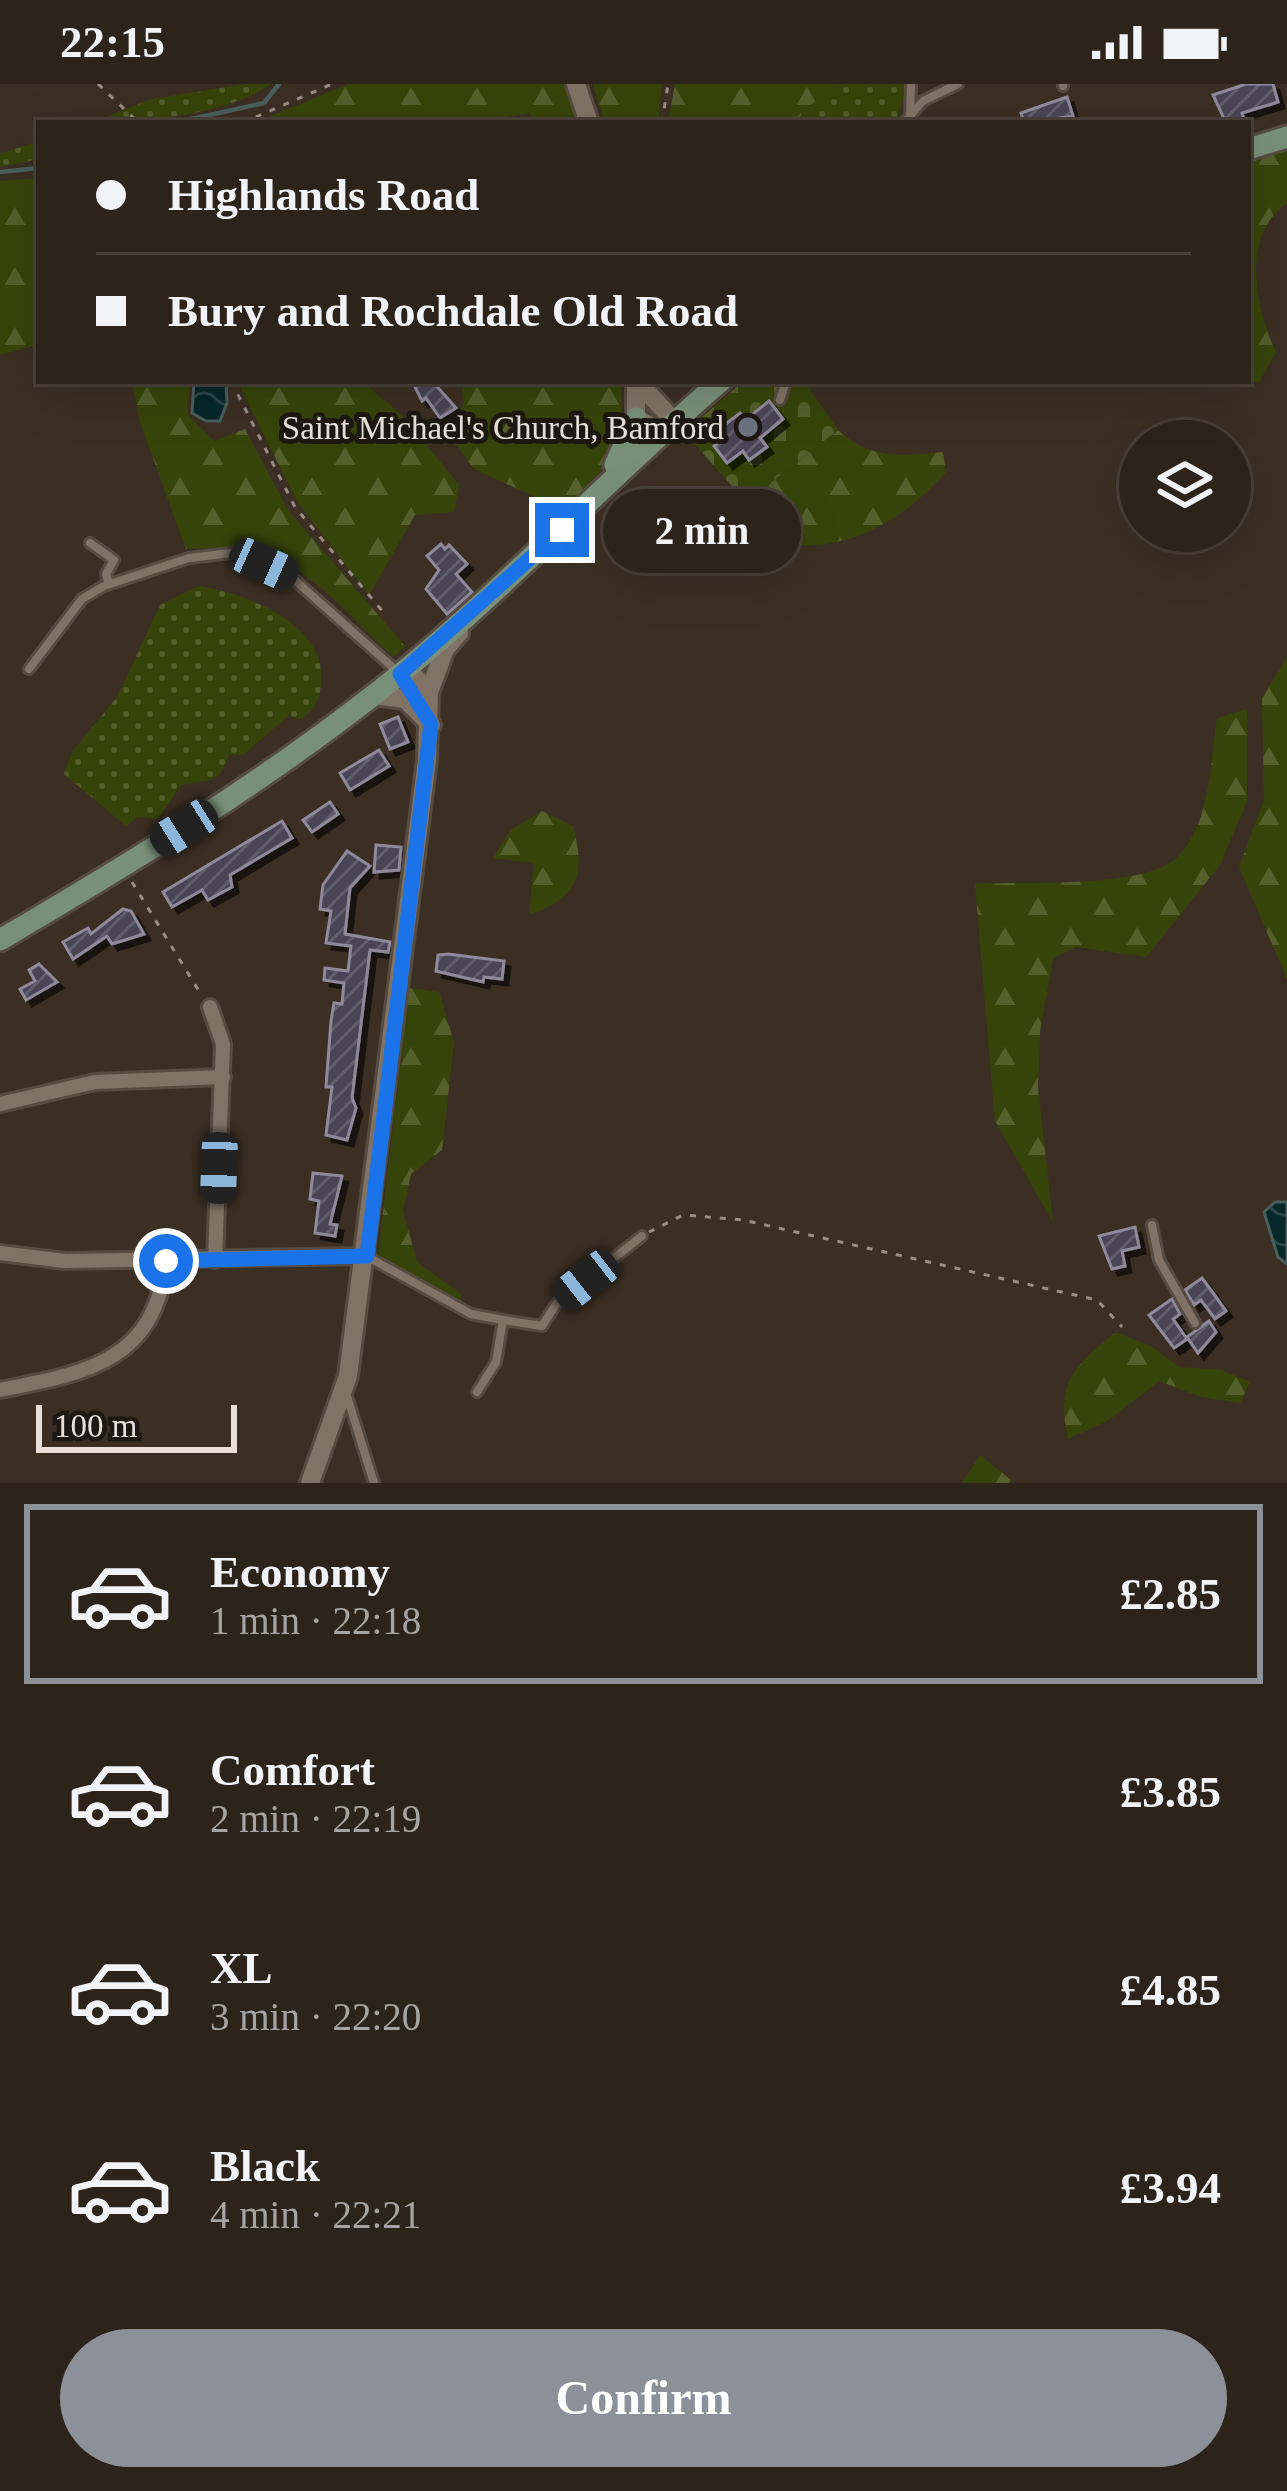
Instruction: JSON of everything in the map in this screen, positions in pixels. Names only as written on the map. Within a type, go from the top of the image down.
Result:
[{"type":"main road","points":[[1251,148],[1287,137]]},
{"type":"main road","points":[[0,940],[123,866],[374,695],[494,594],[718,384]]},
{"type":"main road","points":[[562,530],[570,513],[625,452],[636,418]]},
{"type":"street","points":[[576,84],[588,120]]},
{"type":"street","points":[[636,384],[636,418],[668,427]]},
{"type":"street","points":[[638,384],[668,427]]},
{"type":"street","points":[[310,1483],[345,1390],[367,1256],[431,724],[429,692],[445,650],[494,594]]},
{"type":"street","points":[[403,671],[429,692]]},
{"type":"street","points":[[403,671],[431,724]]},
{"type":"street","points":[[374,695],[405,699],[431,724]]},
{"type":"street","points":[[210,1007],[224,1044],[215,1260]]},
{"type":"street","points":[[0,1103],[95,1082],[223,1077]]},
{"type":"street","points":[[0,1253],[65,1261],[367,1256]]},
{"type":"street","points":[[0,1390],[96,1367],[121,1353],[154,1315],[163,1296],[166,1261]]},
{"type":"lane","points":[[907,120],[911,84]]},
{"type":"lane","points":[[908,120],[923,101],[958,84]]},
{"type":"lane","points":[[780,400],[785,384]]},
{"type":"lane","points":[[90,543],[114,560],[106,574],[109,584]]},
{"type":"lane","points":[[29,669],[82,599],[109,584],[189,558],[239,552],[290,575],[403,671]]},
{"type":"lane","points":[[1152,1225],[1159,1260],[1195,1322]]},
{"type":"lane","points":[[367,1256],[471,1314],[542,1326],[557,1303],[642,1236]]},
{"type":"lane","points":[[477,1392],[496,1362],[503,1320]]},
{"type":"lane","points":[[345,1390],[374,1483]]},
{"type":"path","points":[[98,84],[136,120]]},
{"type":"path","points":[[249,120],[332,84]]},
{"type":"path","points":[[662,120],[668,84]]},
{"type":"path","points":[[233,384],[295,507],[384,613]]},
{"type":"path","points":[[123,866],[210,1007]]},
{"type":"path","points":[[642,1236],[683,1215],[743,1220],[1097,1300],[1121,1327]]},
{"type":"green space","points":[[270,84],[210,110],[159,119],[99,120],[151,99]]},
{"type":"green space","points":[[349,84],[563,84],[577,120],[534,120],[529,113],[490,120],[261,120]]},
{"type":"green space","points":[[593,84],[662,84],[658,120],[604,120]]},
{"type":"green space","points":[[675,84],[836,84],[793,120],[669,120]]},
{"type":"green space","points":[[836,84],[907,84],[897,120],[793,120]]},
{"type":"green space","points":[[36,142],[36,160],[0,167],[0,154]]},
{"type":"green space","points":[[1287,148],[1287,203],[1272,217],[1257,253],[1262,315],[1276,352],[1259,382],[1251,381],[1251,161]]},
{"type":"green space","points":[[36,178],[36,345],[0,355],[0,181]]},
{"type":"green space","points":[[133,384],[190,384],[187,414],[214,441],[245,429],[288,510],[405,646],[393,657],[324,590],[280,561],[223,548],[186,549],[140,422]]},
{"type":"green space","points":[[238,384],[365,384],[402,415],[459,485],[454,512],[415,515],[369,595],[297,501]]},
{"type":"green space","points":[[462,384],[621,384],[622,448],[564,510],[474,469],[448,434],[463,405]]},
{"type":"green space","points":[[740,384],[806,384],[838,430],[746,502],[684,432]]},
{"type":"green space","points":[[838,430],[874,451],[900,455],[943,452],[946,472],[898,515],[846,540],[790,545],[727,530],[746,502]]},
{"type":"green space","points":[[199,586],[260,604],[297,628],[319,662],[318,700],[304,717],[299,720],[289,715],[243,755],[229,755],[216,777],[181,785],[158,819],[137,817],[126,826],[64,774],[72,752],[118,696],[160,605]]},
{"type":"green space","points":[[1287,657],[1287,979],[1239,867],[1264,800],[1262,698]]},
{"type":"green space","points":[[1247,709],[1247,801],[1220,865],[1146,957],[1076,947],[1053,958],[1040,1032],[1038,1088],[1053,1222],[995,1121],[975,884],[1109,879],[1159,869],[1175,859],[1187,846],[1202,812],[1217,718]]},
{"type":"green space","points":[[542,811],[573,826],[578,871],[558,901],[529,915],[534,863],[493,858],[511,830]]},
{"type":"green space","points":[[409,988],[439,992],[454,1042],[442,1150],[411,1174],[403,1210],[417,1262],[461,1294],[461,1304],[378,1256]]},
{"type":"green space","points":[[1116,1332],[1152,1347],[1179,1367],[1221,1370],[1250,1382],[1240,1403],[1201,1397],[1159,1381],[1109,1420],[1068,1439],[1064,1403],[1071,1377]]},
{"type":"green space","points":[[980,1455],[1011,1480],[1009,1483],[962,1483]]},
{"type":"water","points":[[194,384],[226,384],[227,403],[220,421],[206,421],[192,413]]},
{"type":"water","points":[[1275,1202],[1287,1202],[1287,1264],[1278,1257],[1264,1212]]},
{"type":"building","points":[[1246,84],[1273,84],[1278,102],[1242,113],[1244,120],[1225,120],[1213,95]]},
{"type":"building","points":[[1067,97],[1073,116],[1023,120],[1021,113]]},
{"type":"building","points":[[414,384],[435,384],[456,408],[440,418],[426,398],[422,401]]},
{"type":"building","name":"Saint Michael's Church, Bamford","points":[[769,401],[783,419],[760,438],[767,447],[749,460],[743,451],[727,463],[714,446],[720,441],[714,433],[740,413],[746,420]]},
{"type":"building","points":[[441,544],[445,549],[449,545],[467,564],[456,574],[472,592],[447,614],[426,589],[439,570],[427,556]]},
{"type":"building","points":[[398,717],[408,742],[390,749],[380,724]]},
{"type":"building","points":[[379,750],[389,766],[350,790],[340,773]]},
{"type":"building","points":[[330,802],[338,814],[312,832],[303,820]]},
{"type":"building","points":[[282,821],[292,838],[230,875],[232,887],[208,900],[202,890],[172,907],[163,892]]},
{"type":"building","points":[[376,845],[401,847],[399,870],[374,872]]},
{"type":"building","points":[[347,851],[370,866],[350,888],[345,934],[390,942],[388,952],[370,950],[352,1098],[356,1108],[347,1140],[326,1135],[332,1087],[326,1087],[331,1021],[334,1003],[342,1004],[344,983],[324,980],[325,968],[348,971],[351,946],[326,943],[331,911],[320,909],[323,885]]},
{"type":"building","points":[[123,909],[131,911],[144,934],[112,944],[107,936],[73,959],[63,942],[88,928],[91,934]]},
{"type":"building","points":[[438,955],[504,961],[502,979],[484,977],[483,982],[436,971]]},
{"type":"building","points":[[39,964],[57,982],[26,1000],[20,989],[35,981],[29,970]]},
{"type":"building","points":[[313,1173],[342,1176],[330,1224],[337,1225],[335,1236],[315,1233],[319,1201],[310,1199]]},
{"type":"building","points":[[1135,1227],[1139,1247],[1122,1251],[1125,1266],[1112,1269],[1099,1236]]},
{"type":"building","points":[[1202,1278],[1226,1311],[1215,1319],[1201,1300],[1194,1305],[1185,1290]]},
{"type":"building","points":[[1172,1299],[1180,1314],[1173,1319],[1187,1339],[1174,1348],[1149,1315]]},
{"type":"building","points":[[1209,1321],[1216,1332],[1198,1353],[1187,1337]]},
{"type":"waterway","points":[[187,120],[264,103],[279,84]]},
{"type":"waterway","points":[[0,172],[36,168]]},
{"type":"place","name":"Saint Michael's Church, Bamford","points":[[748,427]]},
{"type":"route","points":[[166,1261],[367,1256],[431,724],[400,674],[562,530]]}]
